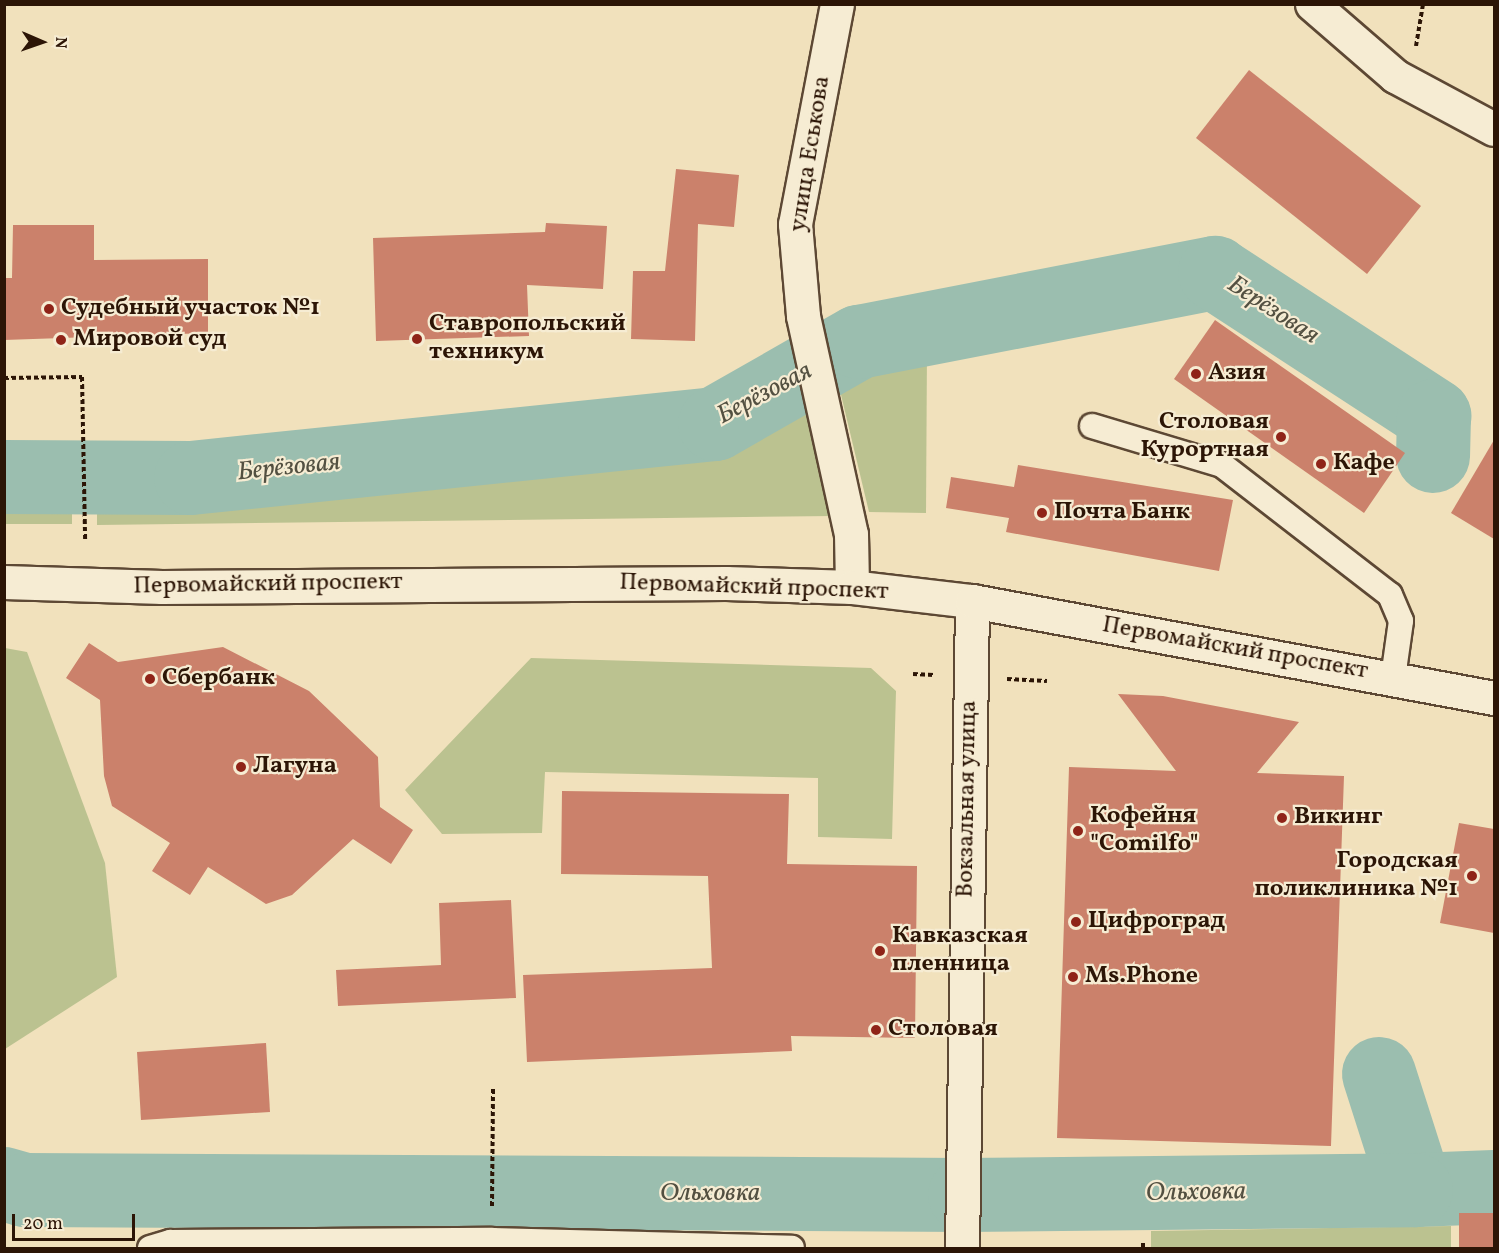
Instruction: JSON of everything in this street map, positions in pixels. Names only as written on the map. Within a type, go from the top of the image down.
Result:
[{"type":"street","name":"улица Еськова","points":[[837,4],[795,224],[803,316],[826,411],[851,534],[852,587]]},
{"type":"street","points":[[1312,4],[1395,76],[1494,129]]},
{"type":"street","name":"Первомайский проспект","points":[[4,582],[852,587],[972,601],[1494,698]]},
{"type":"street","name":"Вокзальная улица","points":[[962,1248],[972,601]]},
{"type":"lane","points":[[1092,426],[1222,465],[1390,595],[1401,621],[1394,678]]},
{"type":"lane","points":[[150,1248],[170,1242],[492,1240],[792,1248]]},
{"type":"path","points":[[1420,21],[1423,4]]},
{"type":"path","points":[[4,378],[82,377],[85,539]]},
{"type":"path","points":[[492,1218],[493,1089]]},
{"type":"path","points":[[1143,1240],[1143,1248]]},
{"type":"green space","points":[[927,350],[926,513],[869,512],[837,378],[862,362]]},
{"type":"green space","points":[[807,389],[833,516],[97,525],[97,492],[196,492],[715,439]]},
{"type":"green space","points":[[5,492],[72,492],[72,524],[5,524]]},
{"type":"green space","points":[[5,648],[27,652],[105,863],[117,977],[5,1049]]},
{"type":"green space","points":[[531,658],[871,668],[896,691],[892,839],[818,837],[818,778],[545,772],[542,833],[442,834],[405,790]]},
{"type":"green space","points":[[1451,1226],[1451,1248],[1151,1248],[1151,1231]]},
{"type":"building","points":[[1249,70],[1421,206],[1367,274],[1196,138]]},
{"type":"building","points":[[676,169],[739,175],[734,227],[698,224],[695,341],[631,339],[633,271],[665,271]]},
{"type":"building","points":[[546,223],[607,226],[603,289],[527,285],[529,336],[376,341],[373,238],[545,232]]},
{"type":"building","points":[[13,225],[94,225],[94,260],[208,259],[208,333],[4,340],[4,278],[12,278]]},
{"type":"building","points":[[1215,320],[1405,453],[1364,513],[1174,379]]},
{"type":"building","points":[[1494,440],[1494,539],[1451,513]]},
{"type":"building","points":[[1018,465],[1233,500],[1219,571],[1006,532],[1009,518],[946,508],[951,477],[1014,487]]},
{"type":"building","name":"Лагуна","points":[[89,643],[118,662],[223,647],[309,691],[378,757],[380,807],[413,830],[391,864],[353,839],[292,895],[266,904],[208,867],[190,895],[152,871],[170,843],[112,806],[104,776],[100,700],[66,678]]},
{"type":"building","points":[[1118,694],[1163,696],[1299,722],[1257,773],[1344,776],[1331,1146],[1057,1138],[1069,767],[1176,771]]},
{"type":"building","points":[[562,791],[789,794],[787,864],[917,866],[915,1038],[791,1036],[792,1051],[527,1062],[523,975],[712,968],[708,876],[561,874]]},
{"type":"building","name":"Городская поликлиника №1","points":[[1459,823],[1494,829],[1494,933],[1440,923]]},
{"type":"building","points":[[511,900],[516,998],[338,1006],[336,970],[441,965],[439,903]]},
{"type":"building","points":[[266,1043],[270,1112],[141,1120],[137,1052]]},
{"type":"building","points":[[1459,1213],[1494,1213],[1494,1248],[1459,1248]]},
{"type":"waterway","name":"Берёзовая","points":[[4,477],[191,478],[715,424],[859,342],[1215,273],[1434,416],[1433,456]]},
{"type":"waterway","name":"Берёзовая","points":[[1379,1074],[1416,1190],[1494,1187]]},
{"type":"waterway","name":"Ольховка","points":[[4,1184],[25,1190],[965,1195],[1416,1190]]},
{"type":"place","name":"Судебный участок №1","points":[[49,309]]},
{"type":"place","name":"Ставропольский техникум","points":[[417,339]]},
{"type":"place","name":"Мировой суд","points":[[61,340]]},
{"type":"place","name":"Азия","points":[[1196,374]]},
{"type":"place","name":"Столовая Курортная","points":[[1281,437]]},
{"type":"place","name":"Кафе","points":[[1321,464]]},
{"type":"place","name":"Почта Банк","points":[[1042,513]]},
{"type":"place","name":"Сбербанк","points":[[150,679]]},
{"type":"place","name":"Лагуна","points":[[241,767]]},
{"type":"place","name":"Викинг","points":[[1282,818]]},
{"type":"place","name":"Кофейня \"Comilfo\"","points":[[1078,831]]},
{"type":"place","name":"Городская поликлиника №1","points":[[1472,876]]},
{"type":"place","name":"Цифроград","points":[[1076,922]]},
{"type":"place","name":"Кавказская пленница","points":[[880,951]]},
{"type":"place","name":"Ms.Phone","points":[[1073,977]]},
{"type":"place","name":"Столовая","points":[[876,1030]]}]
